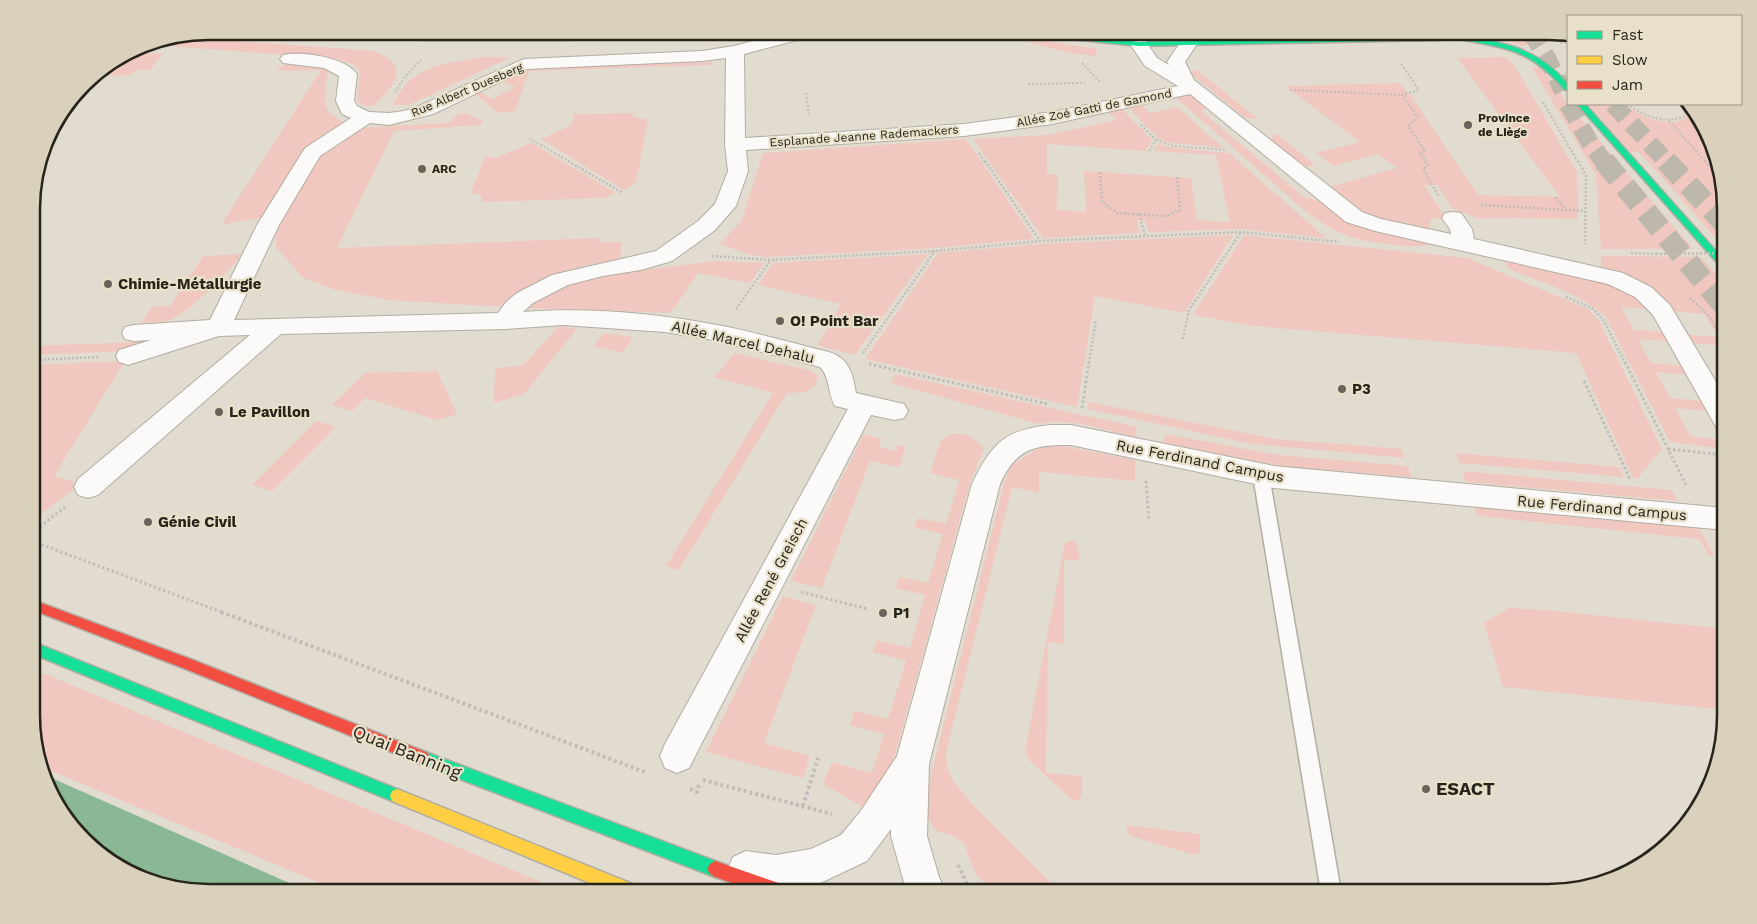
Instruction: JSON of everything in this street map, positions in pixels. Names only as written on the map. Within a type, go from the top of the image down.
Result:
[{"type":"main road","points":[[1155,40],[1188,44],[1342,40]]},
{"type":"main road","points":[[1477,40],[1537,56],[1552,66],[1567,87]]},
{"type":"main road","points":[[1582,105],[1717,257]]},
{"type":"main road","name":"Quai Banning","points":[[40,608],[194,666],[452,770],[758,884]]},
{"type":"main road","points":[[40,651],[612,884]]},
{"type":"street","name":"Rue Albert Duesberg","points":[[289,59],[331,64],[342,69],[348,74],[345,101],[349,110],[366,116],[389,119],[426,110],[524,64],[702,56],[735,51],[777,40]]},
{"type":"street","points":[[1140,40],[1151,62],[1190,85],[1354,216],[1375,224],[1615,278],[1643,292],[1662,310],[1717,406]]},
{"type":"street","points":[[1188,44],[1176,62],[1190,85]]},
{"type":"street","points":[[509,314],[524,298],[560,280],[603,268],[633,264],[664,256],[706,226],[725,206],[738,171],[735,145],[735,51]]},
{"type":"street","name":"Allée Zoé Gatti de Gamond","points":[[994,126],[1052,118],[1190,85]]},
{"type":"street","points":[[128,356],[218,328],[268,225],[312,152],[366,116]]},
{"type":"street","name":"Esplanade Jeanne Rademackers","points":[[735,145],[964,130],[994,126]]},
{"type":"street","points":[[1430,224],[1455,222]]},
{"type":"street","name":"Allée Marcel Dehalu","points":[[218,328],[275,327],[509,314],[665,324],[719,333],[829,361],[840,372],[844,399],[894,411]]},
{"type":"street","points":[[88,487],[275,327]]},
{"type":"street","points":[[134,333],[218,328]]},
{"type":"street","name":"Allée René Greisch","points":[[677,756],[864,404]]},
{"type":"street","name":"Rue Ferdinand Campus","points":[[912,764],[986,484],[998,459],[1009,448],[1037,436],[1071,435],[1261,475],[1714,518]]},
{"type":"street","points":[[698,863],[776,874],[814,867],[854,848],[873,825],[912,764]]},
{"type":"street","points":[[912,764],[909,836],[922,884]]},
{"type":"lane","points":[[1261,475],[1330,884]]},
{"type":"path","points":[[366,116],[382,108],[405,77],[424,57]]},
{"type":"path","points":[[1290,90],[1402,95],[1419,90],[1403,67]]},
{"type":"path","points":[[1028,84],[1101,83]]},
{"type":"path","points":[[1402,95],[1418,117],[1408,126],[1425,151],[1420,153],[1428,165],[1423,168],[1455,222]]},
{"type":"path","points":[[1540,97],[1586,175],[1585,244],[1591,250]]},
{"type":"path","points":[[1628,105],[1642,114],[1669,120],[1680,120],[1685,116],[1686,111]]},
{"type":"path","points":[[1669,120],[1712,169]]},
{"type":"path","points":[[964,130],[1040,241]]},
{"type":"path","points":[[530,139],[623,193]]},
{"type":"path","points":[[1156,140],[1174,146],[1231,151]]},
{"type":"path","points":[[1100,172],[1102,202],[1118,212],[1166,216],[1180,210],[1177,177]]},
{"type":"path","points":[[1555,197],[1565,210]]},
{"type":"path","points":[[1480,205],[1586,211]]},
{"type":"path","points":[[1139,214],[1145,235]]},
{"type":"path","points":[[681,245],[715,257],[770,260],[935,251],[1040,241],[1145,235],[1241,232],[1344,242]]},
{"type":"path","points":[[1183,339],[1190,310],[1241,232]]},
{"type":"path","points":[[857,362],[935,251]]},
{"type":"path","points":[[1656,254],[1717,254]]},
{"type":"path","points":[[719,333],[770,260]]},
{"type":"path","points":[[1558,293],[1592,308],[1602,319],[1688,488],[1678,487]]},
{"type":"path","points":[[1082,412],[1096,318]]},
{"type":"path","points":[[40,360],[128,356]]},
{"type":"path","points":[[829,361],[857,362],[1052,405]]},
{"type":"path","points":[[1584,381],[1631,482],[1622,481]]},
{"type":"path","points":[[1667,449],[1717,454]]},
{"type":"path","points":[[40,527],[52,519]]},
{"type":"path","points":[[40,544],[650,774]]},
{"type":"path","points":[[769,584],[868,609]]},
{"type":"path","points":[[803,806],[818,758]]},
{"type":"path","points":[[687,788],[697,792],[702,780]]},
{"type":"shaded area","points":[[222,40],[374,51],[393,63],[396,69],[396,76],[388,91],[373,106],[365,106],[357,100],[360,72],[354,65],[337,59],[167,46],[187,41]]},
{"type":"shaded area","points":[[1021,40],[1039,40],[1098,49],[1095,56],[1065,52]]},
{"type":"shaded area","points":[[1504,40],[1539,40],[1523,46]]},
{"type":"shaded area","points":[[144,53],[163,54],[150,70],[135,70],[131,75],[105,76],[115,68]]},
{"type":"shaded area","points":[[482,57],[511,57],[409,105],[392,105],[405,85],[421,72],[440,65]]},
{"type":"shaded area","points":[[1505,57],[1514,65],[1577,172],[1578,219],[1477,218],[1453,209],[1437,185],[1424,185],[1446,218],[1431,219],[1428,232],[1368,218],[1325,188],[1397,168],[1378,154],[1333,166],[1316,153],[1360,142],[1285,86],[1399,83],[1412,97],[1478,195],[1560,197],[1457,58]]},
{"type":"shaded area","points":[[712,62],[712,65],[529,71],[530,68]]},
{"type":"shaded area","points":[[285,64],[323,67],[328,70],[325,94],[326,106],[334,116],[342,121],[343,125],[264,217],[221,225],[321,70],[276,71]]},
{"type":"shaded area","points":[[1532,67],[1542,68],[1567,105],[1693,249],[1601,249],[1596,175]]},
{"type":"shaded area","points":[[1197,70],[1258,119],[1245,118],[1189,72]]},
{"type":"shaded area","points":[[524,71],[529,71],[515,111],[498,113],[476,94],[480,92],[492,99],[515,87],[503,81]]},
{"type":"shaded area","points":[[1188,91],[1205,105],[1202,112],[1304,197],[1320,201],[1348,220],[1433,244],[1410,246],[1368,241],[1347,236],[1328,226],[1305,211],[1173,95]]},
{"type":"shaded area","points":[[1139,102],[1150,113],[1177,107],[1223,148],[1165,142],[1159,139],[1126,105]]},
{"type":"shaded area","points":[[1589,105],[1626,105],[1642,115],[1666,122],[1681,120],[1687,113],[1700,134],[1714,176],[1717,239],[1639,152],[1630,152]]},
{"type":"shaded area","points":[[1119,106],[1152,140],[1145,151],[1047,144],[1047,174],[1058,175],[1057,210],[1086,212],[1084,171],[1191,178],[1197,220],[1230,222],[1216,155],[1153,151],[1158,144],[1173,148],[1229,153],[1326,238],[1239,229],[1149,232],[1145,221],[1137,220],[1140,233],[1043,238],[973,139],[1048,135],[1117,120],[1106,109]]},
{"type":"shaded area","points":[[465,113],[483,121],[481,125],[394,131],[337,248],[599,238],[601,242],[622,242],[620,260],[588,265],[556,274],[527,288],[502,307],[389,300],[336,290],[303,278],[276,247],[276,225],[318,154],[358,128],[447,123],[459,114]]},
{"type":"shaded area","points":[[632,113],[634,117],[648,120],[636,183],[624,190],[541,139],[569,126],[574,119],[572,114]]},
{"type":"shaded area","points":[[1277,134],[1315,165],[1305,167],[1271,140],[1273,135]]},
{"type":"shaded area","points":[[966,139],[1034,239],[934,248],[767,257],[751,255],[720,244],[742,220],[763,153]]},
{"type":"shaded area","points":[[531,143],[616,193],[604,198],[482,202],[482,198],[478,194],[471,193],[485,156],[496,158]]},
{"type":"shaded area","points":[[1233,235],[1184,313],[1095,296],[1077,407],[865,359],[938,253],[1041,244]]},
{"type":"shaded area","points":[[1244,235],[1467,258],[1588,309],[1598,319],[1662,449],[1638,478],[1633,478],[1576,353],[1253,326],[1193,315]]},
{"type":"shaded area","points":[[241,254],[219,281],[186,311],[168,321],[141,323],[152,307],[170,306],[203,256]]},
{"type":"shaded area","points":[[928,254],[855,355],[818,345],[841,304],[758,285],[773,263]]},
{"type":"shaded area","points":[[1601,256],[1701,257],[1717,276],[1717,334],[1704,314],[1671,311],[1601,270]]},
{"type":"shaded area","points":[[1506,259],[1624,287],[1649,309],[1621,307],[1634,330],[1662,332],[1667,341],[1638,339],[1651,363],[1681,366],[1686,375],[1656,372],[1670,398],[1701,401],[1706,411],[1675,408],[1690,436],[1717,439],[1717,448],[1670,442],[1607,319],[1599,311],[1576,297],[1511,270],[1505,264]]},
{"type":"shaded area","points":[[714,261],[764,263],[750,283],[698,273],[675,307],[668,313],[526,308],[532,302],[562,287],[606,275]]},
{"type":"shaded area","points":[[559,326],[577,329],[524,394],[494,403],[495,368],[523,365]]},
{"type":"shaded area","points":[[604,333],[633,337],[622,353],[593,346]]},
{"type":"shaded area","points":[[1689,335],[1717,337],[1717,345],[1694,343]]},
{"type":"shaded area","points":[[137,342],[132,351],[40,355],[40,346]]},
{"type":"shaded area","points":[[735,353],[812,371],[817,375],[817,381],[812,389],[808,391],[787,393],[679,570],[666,566],[773,393],[714,377]]},
{"type":"shaded area","points":[[125,361],[54,476],[80,484],[40,515],[40,365]]},
{"type":"shaded area","points":[[437,371],[457,414],[437,420],[365,398],[352,411],[332,405],[365,373]]},
{"type":"shaded area","points":[[895,374],[1137,427],[1135,437],[1075,423],[1051,422],[1039,424],[891,383]]},
{"type":"shaded area","points":[[1089,402],[1276,439],[1402,449],[1405,458],[1253,444],[1088,409]]},
{"type":"shaded area","points":[[316,421],[336,427],[272,491],[252,485]]},
{"type":"shaded area","points":[[954,433],[971,436],[984,449],[971,480],[891,769],[868,810],[823,784],[832,762],[872,773],[884,734],[850,725],[854,711],[888,719],[906,661],[873,652],[877,640],[910,648],[925,595],[896,588],[899,577],[928,583],[943,534],[914,527],[918,518],[946,524],[959,480],[930,473],[941,440]]},
{"type":"shaded area","points":[[864,434],[882,439],[878,447],[896,451],[898,445],[906,446],[899,467],[870,461],[822,588],[791,581]]},
{"type":"shaded area","points":[[1165,434],[1279,455],[1408,466],[1411,477],[1281,466],[1164,443]]},
{"type":"shaded area","points":[[1057,445],[1135,460],[1135,481],[1039,472],[1039,493],[1012,487],[946,752],[947,768],[954,782],[973,805],[1052,884],[985,884],[975,873],[964,844],[956,837],[935,830],[924,813],[926,795],[1003,487],[1010,467],[1035,450]]},
{"type":"shaded area","points":[[1456,453],[1619,467],[1624,477],[1459,463]]},
{"type":"shaded area","points":[[1462,471],[1672,490],[1678,501],[1466,482]]},
{"type":"shaded area","points":[[1474,507],[1699,528],[1714,556],[1709,556],[1699,539],[1477,516]]},
{"type":"shaded area","points":[[1073,540],[1078,546],[1079,560],[1064,560],[1064,644],[1048,642],[1046,773],[1082,776],[1082,796],[1078,800],[1072,800],[1029,760],[1025,750],[1065,543]]},
{"type":"shaded area","points":[[783,596],[816,605],[764,743],[810,756],[803,778],[706,752]]},
{"type":"shaded area","points":[[1509,608],[1717,628],[1717,709],[1503,687],[1484,623]]},
{"type":"shaded area","points":[[40,672],[546,884],[322,884],[50,770],[41,737]]},
{"type":"shaded area","points":[[52,778],[292,884],[187,883],[155,875],[134,867],[115,856],[82,826],[68,809]]},
{"type":"shaded area","points":[[1126,825],[1200,834],[1200,853],[1194,855],[1134,837],[1128,834]]},
{"type":"tunnel","points":[[1536,40],[1563,91]]},
{"type":"tunnel","points":[[1569,105],[1590,143],[1604,162]]},
{"type":"tunnel","points":[[1614,105],[1667,162]]},
{"type":"tunnel","points":[[1604,161],[1717,297]]},
{"type":"tunnel","points":[[1666,161],[1717,216]]},
{"type":"traffic: fast","points":[[1100,40],[1139,44],[1338,40]]},
{"type":"traffic: fast","points":[[1477,40],[1505,45],[1532,56],[1556,74],[1567,87]]},
{"type":"traffic: fast","points":[[1582,105],[1717,257]]},
{"type":"traffic: fast","points":[[40,651],[397,796]]},
{"type":"traffic: fast","points":[[423,758],[715,869]]},
{"type":"traffic: slow","points":[[397,796],[612,884]]},
{"type":"traffic: jam","points":[[40,608],[188,664],[423,758]]},
{"type":"traffic: jam","points":[[715,869],[758,884]]},
{"type":"place","name":"Province de Liège","points":[[1468,125]]},
{"type":"place","name":"ARC","points":[[422,169]]},
{"type":"place","name":"Chimie-Métallurgie","points":[[108,284]]},
{"type":"place","name":"O! Point Bar","points":[[780,321]]},
{"type":"place","name":"P3","points":[[1342,389]]},
{"type":"place","name":"Le Pavillon","points":[[219,412]]},
{"type":"place","name":"Génie Civil","points":[[148,522]]},
{"type":"place","name":"P1","points":[[883,613]]},
{"type":"place","name":"ESACT","points":[[1426,789]]}]
